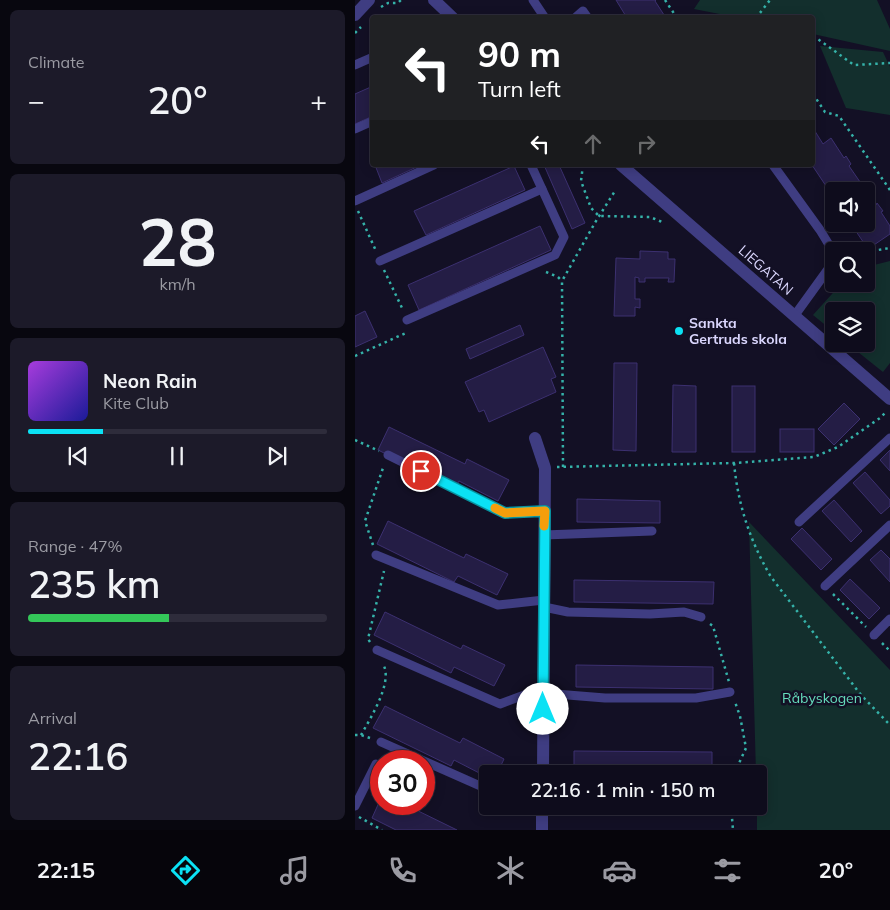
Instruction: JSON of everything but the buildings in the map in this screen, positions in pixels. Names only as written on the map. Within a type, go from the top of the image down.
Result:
[{"type":"street","points":[[355,15],[369,0]]},
{"type":"street","points":[[434,0],[450,15]]},
{"type":"street","name":"LIEGATAN","points":[[623,167],[888,393]]},
{"type":"street","points":[[535,438],[545,468],[543,765]]},
{"type":"street","points":[[542,815],[542,830]]},
{"type":"lane","points":[[533,0],[543,15]]},
{"type":"lane","points":[[355,65],[370,58]]},
{"type":"lane","points":[[355,129],[370,122]]},
{"type":"lane","points":[[355,201],[431,167]]},
{"type":"lane","points":[[407,320],[555,256],[564,236],[532,167]]},
{"type":"lane","points":[[774,167],[827,242]]},
{"type":"lane","points":[[380,261],[542,188]]},
{"type":"lane","points":[[795,315],[825,273]]},
{"type":"lane","points":[[799,522],[890,438]]},
{"type":"lane","points":[[387,455],[505,513],[545,511]]},
{"type":"lane","points":[[825,586],[890,525]]},
{"type":"lane","points":[[544,535],[652,531]]},
{"type":"lane","points":[[376,555],[498,606],[544,604],[568,612],[650,614],[684,612],[701,617]]},
{"type":"lane","points":[[874,635],[890,619]]},
{"type":"lane","points":[[377,650],[500,704],[543,690],[605,698],[696,698],[731,692]]},
{"type":"lane","points":[[381,742],[479,785]]},
{"type":"lane","points":[[355,806],[370,776]]},
{"type":"path","points":[[377,12],[381,7],[398,3],[401,0]]},
{"type":"path","points":[[665,0],[675,15]]},
{"type":"path","points":[[759,15],[770,0]]},
{"type":"path","points":[[355,33],[364,25]]},
{"type":"path","points":[[815,37],[854,65],[890,63]]},
{"type":"path","points":[[815,97],[825,112],[839,116],[890,190]]},
{"type":"path","points":[[583,167],[581,181],[591,208],[599,216],[650,216],[662,222]]},
{"type":"path","points":[[563,467],[562,281],[615,191]]},
{"type":"path","points":[[875,250],[890,248]]},
{"type":"path","points":[[567,260],[572,264]]},
{"type":"path","points":[[545,468],[734,463],[807,458],[826,453],[880,418],[890,408]]},
{"type":"path","points":[[355,440],[387,455],[365,521],[376,555],[385,571],[368,639],[377,650],[386,672],[380,700],[361,735]]},
{"type":"path","points":[[734,463],[744,520],[754,546],[771,577],[861,695],[890,725]]},
{"type":"path","points":[[825,586],[890,651]]},
{"type":"path","points":[[355,815],[383,830]]},
{"type":"path","points":[[732,815],[733,830]]},
{"type":"green space","points":[[700,0],[877,0],[890,29],[890,51],[815,34],[815,15],[725,15],[694,9]]},
{"type":"green space","points":[[820,46],[883,52],[890,67],[890,115],[846,108]]},
{"type":"green space","points":[[890,261],[890,363],[883,372],[858,352],[875,352],[875,302],[825,302],[825,325],[813,315],[834,292],[875,292],[875,265]]},
{"type":"green space","name":"Råbyskogen","points":[[749,522],[890,670],[890,830],[757,830],[757,815],[767,815],[767,765],[756,765]]},
{"type":"slow traffic","points":[[495,508],[505,513],[545,511],[544,526]]},
{"type":"place","name":"Sankta Gertruds skola","points":[[679,331]]},
{"type":"route","points":[[421,471],[505,513],[545,511],[543,709]]}]
